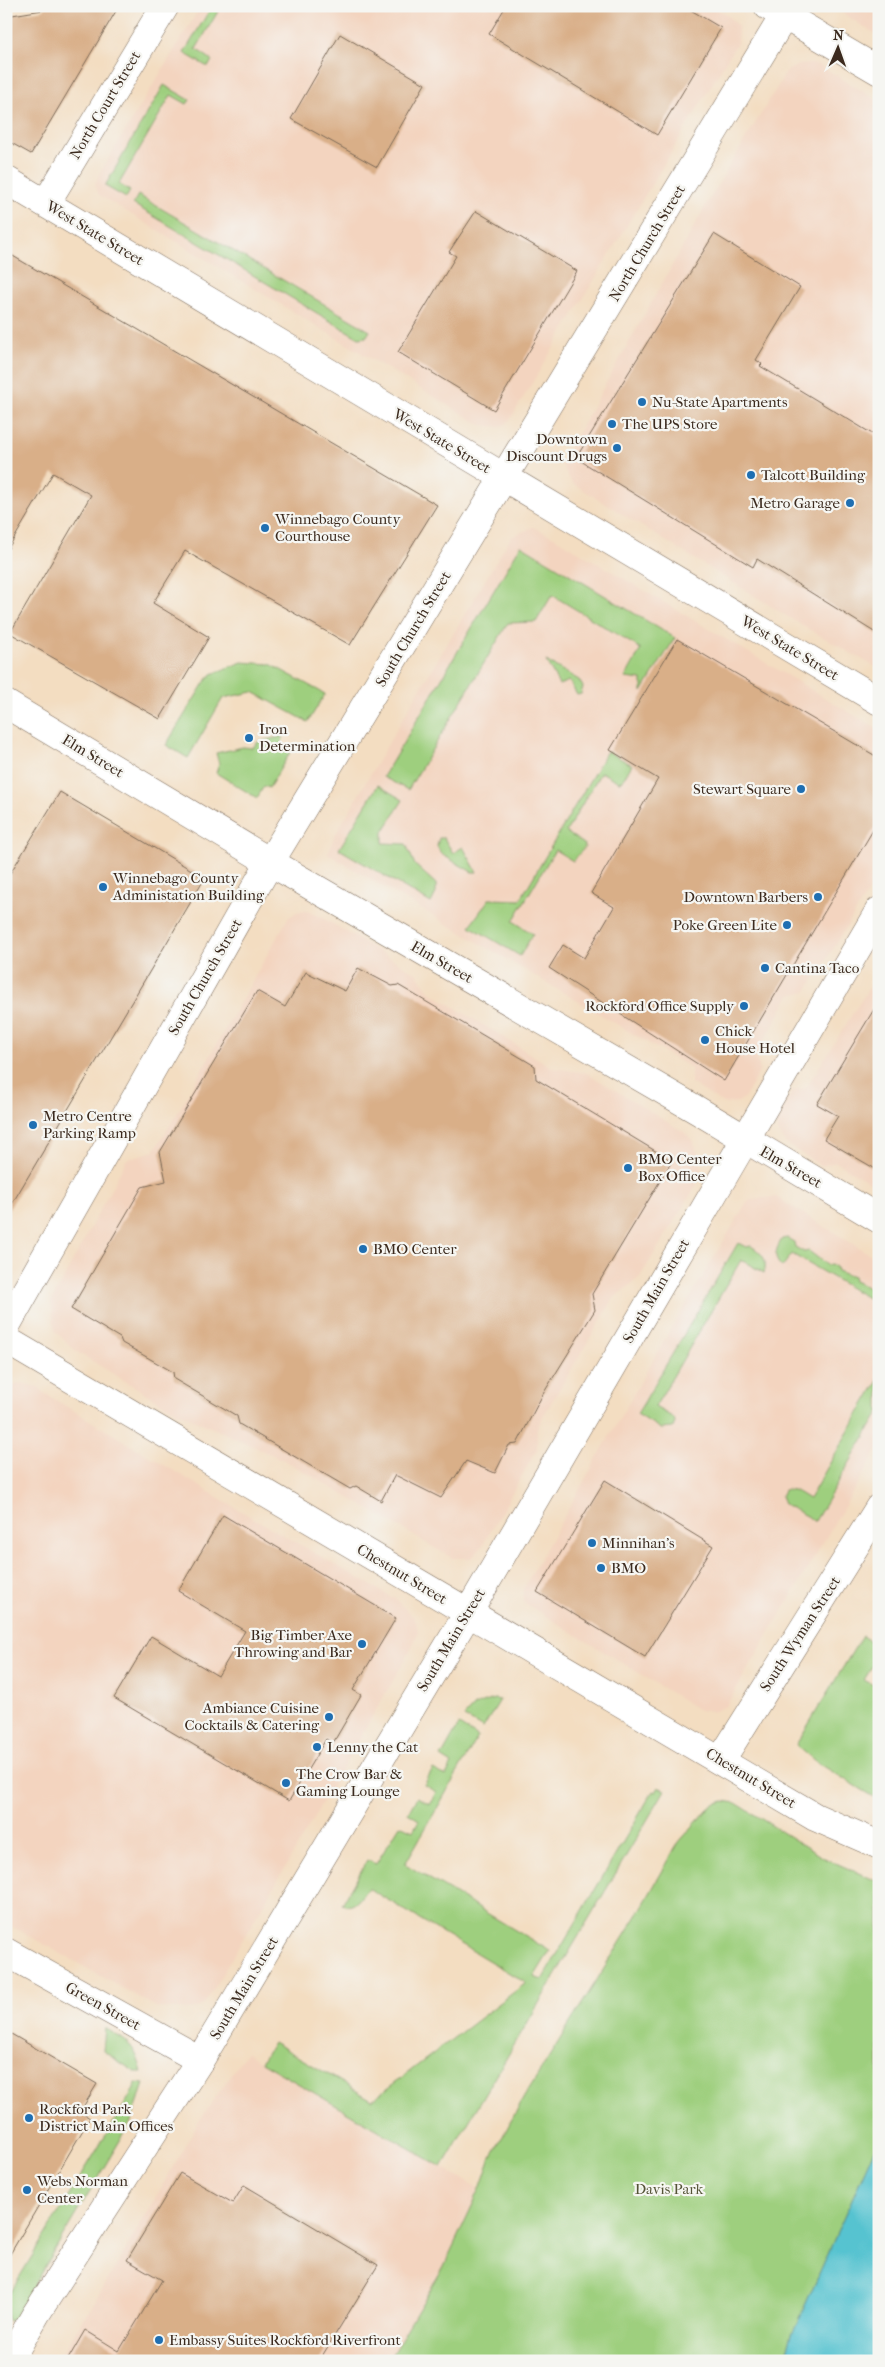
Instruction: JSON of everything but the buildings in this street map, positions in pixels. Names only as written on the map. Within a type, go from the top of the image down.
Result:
[{"type":"main road","name":"North Court Street","points":[[46,204],[164,6]]},
{"type":"main road","points":[[781,9],[879,71]]},
{"type":"main road","name":"North Church Street","points":[[505,479],[781,9]]},
{"type":"main road","name":"West State Street","points":[[6,180],[879,701]]},
{"type":"main road","name":"South Church Street","points":[[6,1326],[270,862],[505,479]]},
{"type":"main road","name":"Elm Street","points":[[6,704],[270,862],[879,1219]]},
{"type":"main road","name":"South Main Street","points":[[9,2361],[40,2307],[200,2060],[468,1612],[879,911]]},
{"type":"main road","name":"Chestnut Street","points":[[6,1340],[815,1816],[879,1845]]},
{"type":"main road","name":"South Wyman Street","points":[[721,1760],[879,1508]]},
{"type":"main road","name":"Green Street","points":[[6,1952],[200,2060]]},
{"type":"shaded area","points":[[201,6],[712,6],[727,15],[738,26],[737,43],[511,418],[506,424],[499,427],[481,425],[99,195],[95,186],[98,176]]},
{"type":"shaded area","points":[[835,6],[879,6],[879,36],[845,15]]},
{"type":"shaded area","points":[[817,64],[879,101],[879,669],[798,623],[572,483],[562,465],[563,460],[710,198],[787,71],[799,65]]},
{"type":"shaded area","points":[[533,527],[552,536],[879,730],[879,874],[807,991],[790,995],[756,1056],[760,1070],[745,1097],[738,1102],[726,1104],[719,1101],[691,1083],[691,1068],[328,854],[334,837],[511,537]]},
{"type":"shaded area","name":"BMO Center","points":[[307,911],[321,917],[416,973],[430,992],[553,1068],[587,1073],[684,1132],[692,1140],[699,1155],[702,1170],[697,1184],[640,1277],[614,1298],[542,1418],[537,1429],[537,1449],[481,1548],[471,1558],[452,1558],[286,1461],[175,1411],[77,1352],[55,1331],[51,1302],[127,1159],[154,1151],[288,918],[297,912]]},
{"type":"shaded area","points":[[879,972],[879,1188],[836,1162],[821,1166],[785,1143],[776,1128],[783,1106],[793,1091],[806,1088]]},
{"type":"shaded area","points":[[776,1197],[879,1260],[879,1448],[726,1706],[712,1712],[699,1710],[523,1602],[523,1589],[654,1358],[745,1205],[751,1199]]},
{"type":"shaded area","points":[[19,1383],[39,1387],[44,1393],[241,1511],[395,1599],[416,1620],[418,1632],[410,1651],[204,2005],[192,2010],[158,2008],[6,1923],[6,1389]]},
{"type":"shaded area","points":[[246,2053],[480,2189],[444,2266],[388,2361],[58,2361],[121,2258],[198,2123]]},
{"type":"green space","points":[[212,6],[220,8],[196,49],[212,60],[209,66],[206,66],[184,53]]},
{"type":"green space","points":[[164,85],[190,100],[187,104],[171,95],[119,184],[130,191],[126,198],[105,186]]},
{"type":"green space","points":[[138,195],[370,331],[366,337],[359,338],[133,204]]},
{"type":"green space","points":[[521,545],[675,638],[642,692],[642,680],[625,678],[641,649],[552,595],[536,622],[508,623],[408,790],[383,777]]},
{"type":"green space","points":[[546,661],[579,680],[583,687],[581,694],[577,695],[569,681],[559,685]]},
{"type":"green space","points":[[242,662],[270,664],[325,694],[308,722],[253,692],[223,698],[188,758],[166,745],[204,683],[212,674]]},
{"type":"green space","points":[[283,736],[282,744],[292,749],[269,788],[264,786],[257,798],[216,773],[219,764],[216,753],[243,747],[252,748],[258,742]]},
{"type":"green space","points":[[607,751],[632,765],[622,781],[619,782],[601,772],[566,832],[584,844],[585,847],[573,861],[555,850],[513,921],[533,934],[520,956],[470,926],[489,899],[520,900]]},
{"type":"green space","points":[[378,785],[403,800],[383,832],[383,843],[406,844],[415,865],[436,884],[436,893],[431,903],[339,849]]},
{"type":"green space","points":[[439,838],[444,838],[453,853],[463,847],[477,872],[472,872],[441,854],[437,846]]},
{"type":"green space","points":[[787,1238],[794,1242],[795,1247],[804,1252],[809,1251],[827,1265],[831,1264],[836,1267],[837,1271],[853,1277],[854,1281],[873,1290],[874,1294],[879,1296],[879,1321],[870,1320],[878,1304],[792,1254],[782,1267],[777,1260],[776,1253],[782,1239]]},
{"type":"green space","points":[[738,1243],[746,1247],[751,1246],[761,1254],[765,1260],[764,1273],[741,1260],[655,1407],[674,1418],[673,1428],[661,1429],[637,1414]]},
{"type":"green space","points":[[879,1379],[879,1413],[815,1521],[784,1504],[781,1496],[784,1490],[787,1489],[794,1490],[809,1499]]},
{"type":"green space","points":[[862,1636],[879,1647],[879,1655],[864,1680],[879,1688],[879,1800],[815,1761],[796,1745]]},
{"type":"green space","points":[[494,1699],[500,1700],[483,1728],[464,1717],[474,1706]]},
{"type":"green space","points":[[459,1725],[478,1737],[405,1864],[550,1951],[534,1977],[542,1980],[653,1791],[655,1792],[658,1787],[665,1790],[442,2167],[261,2062],[273,2042],[372,2100],[526,1983],[368,1888],[354,1904],[342,1904],[367,1860],[376,1864],[400,1825],[413,1831],[419,1820],[408,1813],[417,1797],[430,1804],[436,1792],[424,1785],[433,1769],[446,1776],[452,1764],[441,1757]]},
{"type":"green space","name":"Davis Park","points":[[724,1801],[736,1803],[822,1857],[879,1882],[879,2138],[792,2335],[787,2352],[780,2361],[388,2361],[444,2266],[480,2189],[490,2160],[524,2097],[638,1914],[679,1842],[707,1810],[714,1804]]},
{"type":"green space","points":[[105,2028],[130,2045],[142,2072],[135,2072],[103,2051]]},
{"type":"green space","points":[[135,2083],[144,2084],[131,2122],[13,2320],[8,2321],[6,2299],[134,2089]]},
{"type":"water","points":[[879,2138],[879,2361],[780,2361],[787,2352],[792,2335]]},
{"type":"place","name":"Nu-State Apartments","points":[[642,402]]},
{"type":"place","name":"The UPS Store","points":[[612,424]]},
{"type":"place","name":"Downtown Discount Drugs","points":[[617,448]]},
{"type":"place","name":"Talcott Building","points":[[751,475]]},
{"type":"place","name":"Metro Garage","points":[[850,503]]},
{"type":"place","name":"Winnebago County Courthouse","points":[[265,528]]},
{"type":"place","name":"Iron Determination","points":[[249,738]]},
{"type":"place","name":"Stewart Square","points":[[801,789]]},
{"type":"place","name":"Winnebago County Administation Building","points":[[103,887]]},
{"type":"place","name":"Downtown Barbers","points":[[818,897]]},
{"type":"place","name":"Poke Green Lite","points":[[787,925]]},
{"type":"place","name":"Cantina Taco","points":[[765,968]]},
{"type":"place","name":"Rockford Office Supply","points":[[744,1006]]},
{"type":"place","name":"Chick House Hotel","points":[[705,1040]]},
{"type":"place","name":"Metro Centre Parking Ramp","points":[[33,1125]]},
{"type":"place","name":"BMO Center Box Office","points":[[628,1168]]},
{"type":"place","name":"BMO Center","points":[[363,1249]]},
{"type":"place","name":"Minnihan's","points":[[592,1543]]},
{"type":"place","name":"BMO","points":[[601,1568]]},
{"type":"place","name":"Big Timber Axe Throwing and Bar","points":[[362,1644]]},
{"type":"place","name":"Ambiance Cuisine Cocktails & Catering","points":[[329,1717]]},
{"type":"place","name":"Lenny the Cat","points":[[317,1747]]},
{"type":"place","name":"The Crow Bar & Gaming Lounge","points":[[286,1783]]},
{"type":"place","name":"Rockford Park District Main Offices","points":[[29,2118]]},
{"type":"place","name":"Webs Norman Center","points":[[27,2190]]},
{"type":"place","name":"Embassy Suites Rockford Riverfront","points":[[159,2340]]}]
